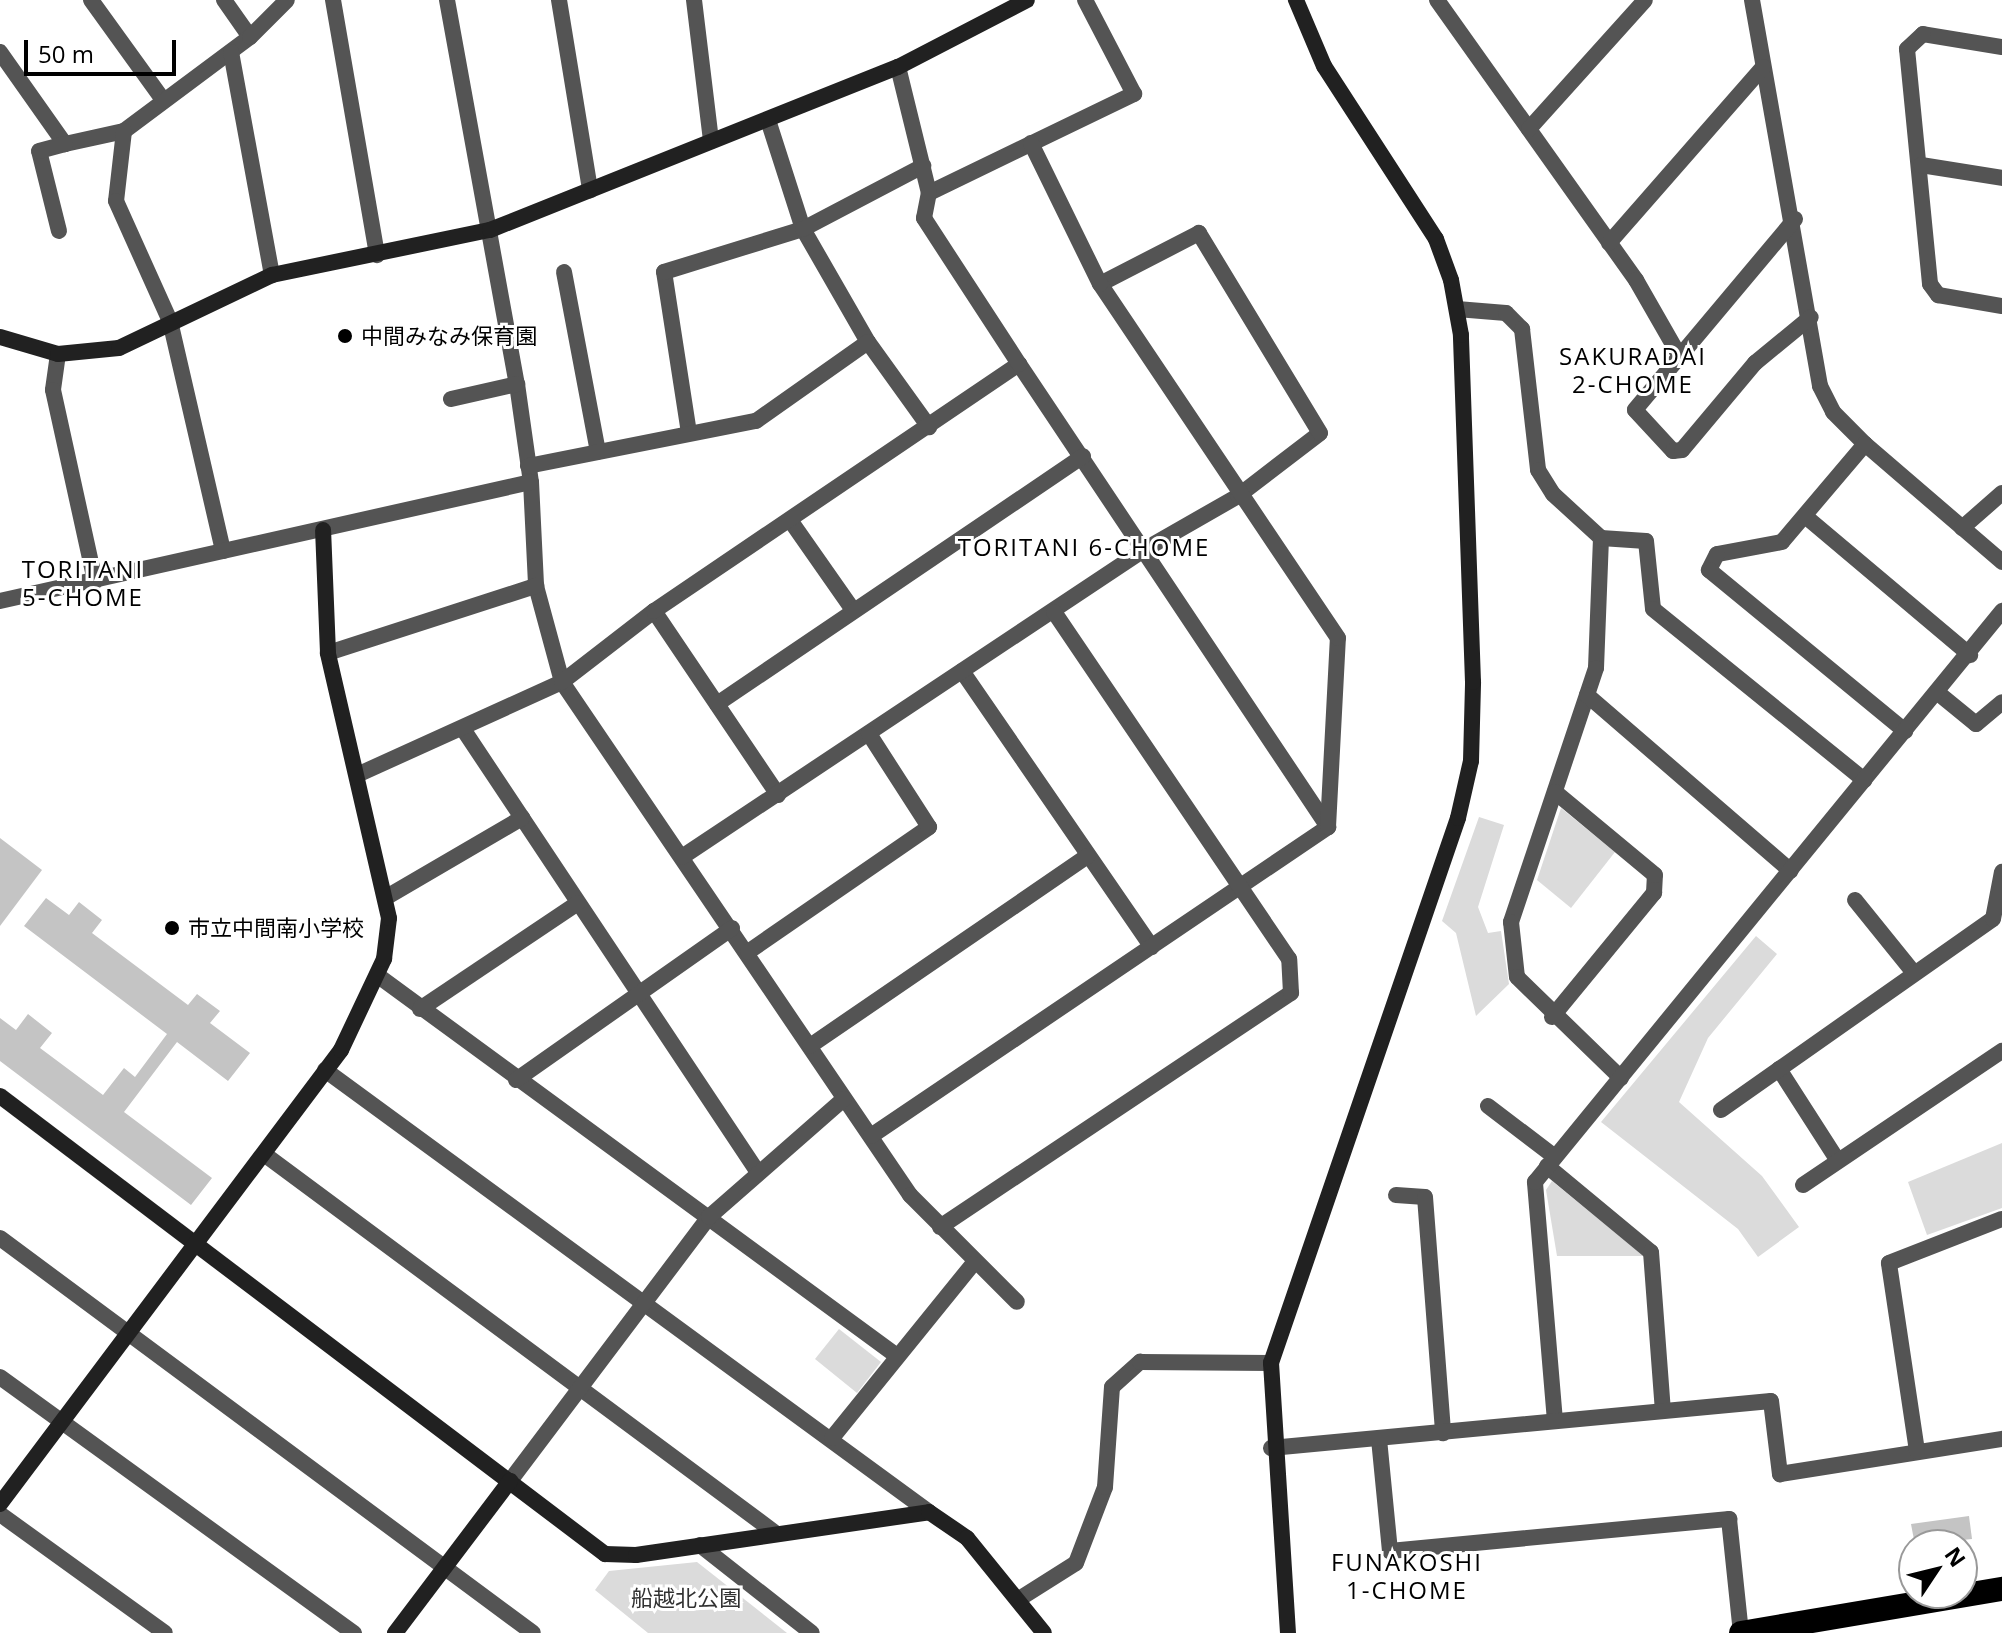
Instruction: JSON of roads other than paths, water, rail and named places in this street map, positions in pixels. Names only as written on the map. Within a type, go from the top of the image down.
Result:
[{"type":"highway","points":[[1741,1633],[2002,1589]]},
{"type":"street","points":[[91,0],[163,100]]},
{"type":"street","points":[[224,0],[250,37]]},
{"type":"street","points":[[59,231],[39,151],[124,131],[250,37],[287,0]]},
{"type":"street","points":[[333,0],[377,255]]},
{"type":"street","points":[[447,0],[517,384],[530,474],[536,586],[562,682],[871,1136],[940,1227],[973,1264],[1017,1302]]},
{"type":"street","points":[[559,0],[590,190]]},
{"type":"street","points":[[694,0],[711,141]]},
{"type":"street","points":[[0,337],[58,354],[119,348],[170,321],[272,275],[490,230],[898,67],[1027,0]]},
{"type":"street","points":[[929,193],[1134,94],[1085,0]]},
{"type":"street","points":[[1288,1633],[1271,1448],[1271,1363],[1458,818],[1471,761],[1457,309],[1436,239],[1324,66],[1296,0]]},
{"type":"street","points":[[1529,129],[1645,0]]},
{"type":"street","points":[[1752,0],[1795,219],[1820,386],[1833,412],[1865,444],[2002,562]]},
{"type":"street","points":[[1444,3],[1609,243],[1679,355]]},
{"type":"street","points":[[2002,47],[1923,34],[1907,49],[1921,165],[1930,284],[1938,295],[2002,306]]},
{"type":"street","points":[[0,52],[65,144]]},
{"type":"street","points":[[231,52],[272,275]]},
{"type":"street","points":[[898,67],[929,193],[924,218],[1083,456],[1142,551],[1328,827]]},
{"type":"street","points":[[1609,243],[1763,67]]},
{"type":"street","points":[[768,120],[803,229],[868,342],[929,427]]},
{"type":"street","points":[[124,131],[116,201],[170,321],[223,551]]},
{"type":"street","points":[[1031,143],[1100,284],[1238,496],[1338,638],[1328,827]]},
{"type":"street","points":[[1921,165],[2002,178]]},
{"type":"street","points":[[689,433],[664,272],[803,229],[923,166]]},
{"type":"street","points":[[1795,219],[1635,410],[1673,451],[1682,450],[1755,363],[1811,317]]},
{"type":"street","points":[[682,857],[1142,551],[1238,496],[1320,433],[1199,233],[1100,284]]},
{"type":"street","points":[[564,272],[598,452]]},
{"type":"street","points":[[1457,309],[1506,313],[1522,329],[1538,470],[1553,494],[1601,538],[1646,541],[1653,609],[1864,780]]},
{"type":"street","points":[[0,601],[323,530],[530,474],[598,452],[756,421],[868,342]]},
{"type":"street","points":[[58,354],[53,390],[95,581]]},
{"type":"street","points":[[357,775],[562,682],[654,611],[1019,364]]},
{"type":"street","points":[[451,399],[517,384]]},
{"type":"street","points":[[1865,444],[1782,542],[1717,554],[1709,570],[1905,731]]},
{"type":"street","points":[[717,704],[1083,456]]},
{"type":"street","points":[[1962,528],[2002,493]]},
{"type":"street","points":[[1805,516],[1970,655]]},
{"type":"street","points":[[790,520],[853,610]]},
{"type":"street","points":[[0,1504],[197,1247],[325,1070],[377,975],[389,918],[328,653],[323,530]]},
{"type":"street","points":[[1601,538],[1596,668],[1511,922],[1517,977],[1552,1017],[1621,1078]]},
{"type":"street","points":[[328,653],[536,586]]},
{"type":"street","points":[[654,611],[778,795]]},
{"type":"street","points":[[1555,1421],[1535,1182],[1970,655],[2002,611]]},
{"type":"street","points":[[940,1227],[1291,993],[1289,959],[1054,612]]},
{"type":"street","points":[[962,671],[1152,947]]},
{"type":"street","points":[[1938,693],[1976,724],[2002,702]]},
{"type":"street","points":[[1587,695],[1791,871]]},
{"type":"street","points":[[463,729],[757,1171]]},
{"type":"street","points":[[748,952],[929,827],[869,734]]},
{"type":"street","points":[[1552,1017],[1654,893],[1655,875],[1555,792]]},
{"type":"street","points":[[385,898],[522,818]]},
{"type":"street","points":[[871,1136],[1240,890],[1328,827]]},
{"type":"street","points":[[810,1046],[1087,856]]},
{"type":"street","points":[[1721,1110],[1913,972],[1997,925],[2002,872]]},
{"type":"street","points":[[1855,900],[1913,972]]},
{"type":"street","points":[[420,1009],[578,903]]},
{"type":"street","points":[[516,1080],[732,928]]},
{"type":"street","points":[[377,975],[516,1080],[897,1356]]},
{"type":"street","points":[[1803,1185],[2002,1051]]},
{"type":"street","points":[[1779,1069],[1838,1161]]},
{"type":"street","points":[[325,1070],[641,1304],[832,1438],[967,1538],[1044,1633]]},
{"type":"street","points":[[0,1096],[605,1554],[700,1545],[929,1512]]},
{"type":"street","points":[[395,1633],[576,1388],[709,1217],[757,1171],[844,1099]]},
{"type":"street","points":[[1488,1106],[1651,1252],[1663,1410]]},
{"type":"street","points":[[264,1154],[774,1532]]},
{"type":"street","points":[[1396,1195],[1425,1197],[1443,1433]]},
{"type":"street","points":[[1917,1451],[1889,1263],[2002,1219]]},
{"type":"street","points":[[0,1238],[533,1633]]},
{"type":"street","points":[[832,1438],[973,1264]]},
{"type":"street","points":[[1019,1599],[1076,1563],[1105,1487],[1112,1387],[1140,1362],[1271,1363]]},
{"type":"street","points":[[0,1377],[354,1633]]},
{"type":"street","points":[[1271,1448],[1771,1401],[1780,1474],[2002,1439]]},
{"type":"street","points":[[1379,1439],[1390,1551],[1729,1519],[1741,1633]]},
{"type":"street","points":[[0,1514],[165,1633]]},
{"type":"street","points":[[700,1545],[812,1633]]},
{"type":"place","name":"中間みなみ保育園","points":[[345,336]]},
{"type":"place","name":"市立中間南小学校","points":[[172,928]]},
{"type":"district","name":"SAKURADAI 2-CHOME","points":[[1633,370]]},
{"type":"district","name":"TORITANI 6-CHOME","points":[[1084,547]]},
{"type":"district","name":"TORITANI 5-CHOME","points":[[83,583]]},
{"type":"district","name":"FUNAKOSHI 1-CHOME","points":[[1407,1576]]},
{"type":"park label","name":"船越北公園","points":[[686,1598]]}]
